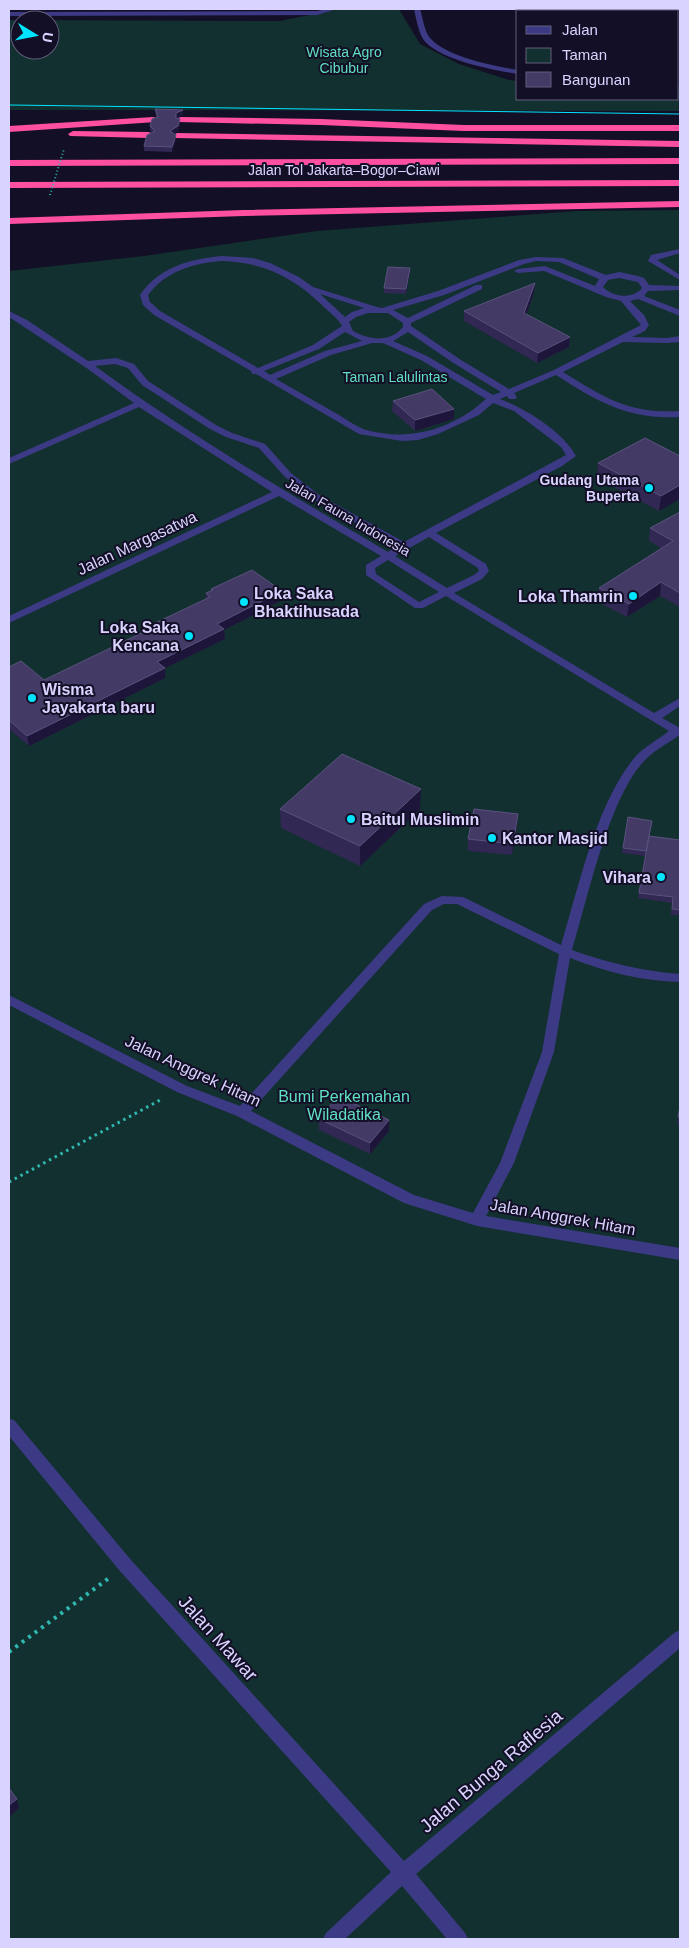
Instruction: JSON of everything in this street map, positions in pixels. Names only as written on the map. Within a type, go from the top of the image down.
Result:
[{"type":"highway","points":[[9,129],[154,120]]},
{"type":"highway","points":[[181,120],[321,122],[464,128],[680,128]]},
{"type":"highway","points":[[9,134],[149,135]]},
{"type":"highway","points":[[177,136],[680,144]]},
{"type":"highway","name":"Jalan Tol Jakarta–Bogor–Ciawi","points":[[9,163],[680,161]]},
{"type":"highway","name":"Jalan Tol Jakarta–Bogor–Ciawi","points":[[9,185],[680,183]]},
{"type":"highway","points":[[9,221],[244,213],[680,204]]},
{"type":"street","points":[[9,14],[317,13],[334,9]]},
{"type":"street","points":[[417,9],[427,39],[434,45],[457,56],[516,71]]},
{"type":"street","points":[[680,251],[654,258],[652,261],[680,278]]},
{"type":"street","points":[[430,533],[482,566],[484,571],[478,577],[418,606],[371,575],[370,567],[404,546],[570,456],[566,445],[517,408],[492,399],[424,358],[380,340],[353,335],[346,325],[308,287],[264,263],[225,257],[204,260],[169,272],[151,284],[144,294],[146,303],[157,313],[255,372],[362,432],[382,436],[410,437],[435,432],[476,413],[492,399],[557,372],[642,329],[645,325],[641,316],[629,308],[624,298]]},
{"type":"street","points":[[255,372],[310,350],[346,325],[356,313],[379,310],[441,293],[522,262],[536,259],[560,260],[605,278],[628,276],[641,280],[646,288]]},
{"type":"street","points":[[268,379],[328,353],[400,335],[407,324],[459,295],[523,269],[545,268],[601,290],[610,296],[624,298],[638,296],[646,288]]},
{"type":"street","points":[[601,290],[598,284],[605,278]]},
{"type":"street","points":[[308,287],[379,310],[398,314],[407,324],[458,362],[509,393],[517,408]]},
{"type":"street","points":[[646,288],[680,288]]},
{"type":"street","points":[[638,296],[680,313]]},
{"type":"street","name":"Jalan Fauna Indonesia","points":[[9,314],[86,364],[140,403],[279,492],[447,591],[679,732]]},
{"type":"street","points":[[615,343],[637,339],[667,341],[680,339]]},
{"type":"street","points":[[86,364],[116,361],[131,366],[145,383],[213,428],[262,446],[288,475],[316,498],[404,546]]},
{"type":"street","points":[[557,372],[587,391],[621,408],[639,412],[677,414],[680,423]]},
{"type":"street","points":[[9,461],[140,403]]},
{"type":"street","name":"Jalan Margasatwa","points":[[9,620],[279,492]]},
{"type":"street","points":[[654,718],[680,701]]},
{"type":"street","points":[[477,1220],[507,1163],[515,1136],[548,1052],[566,953],[596,850],[615,796],[640,758],[679,732]]},
{"type":"street","points":[[242,1112],[428,907],[442,900],[459,900],[566,953],[640,975],[680,978]]},
{"type":"street","name":"Jalan Anggrek Hitam","points":[[9,1000],[182,1089],[242,1112],[409,1199],[477,1220],[680,1254]]},
{"type":"street","name":"Jalan Mawar","points":[[9,1425],[125,1566],[403,1873],[459,1939]]},
{"type":"street","name":"Jalan Bunga Raflesia","points":[[332,1939],[403,1873],[680,1638]]},
{"type":"path","points":[[50,195],[64,149]]},
{"type":"path","points":[[9,1182],[182,1089]]},
{"type":"path","points":[[9,1652],[125,1566]]},
{"type":"green space","name":"Wisata Agro Cibubur","points":[[339,9],[399,9],[420,44],[459,64],[516,81],[516,100],[679,100],[680,85],[680,111],[9,110],[9,20],[10,60],[60,60],[60,20],[280,21]]},
{"type":"green space","name":"Bumi Perkemahan Wiladatika","points":[[680,210],[680,1939],[9,1939],[9,271],[144,256],[317,231],[577,211]]},
{"type":"building","points":[[155,109],[183,110],[176,113],[176,118],[180,119],[178,126],[170,131],[176,135],[172,147],[144,146],[147,135],[155,131],[150,126],[152,119],[158,117]]},
{"type":"building","points":[[388,267],[410,268],[406,289],[384,288]]},
{"type":"building","points":[[535,283],[524,313],[570,337],[538,353],[464,311]]},
{"type":"building","points":[[432,389],[454,409],[415,420],[393,401]]},
{"type":"building","points":[[645,438],[680,456],[680,485],[661,496],[598,463]]},
{"type":"building","points":[[680,512],[680,593],[661,582],[629,604],[599,588],[673,541],[650,528]]},
{"type":"building","points":[[252,570],[282,591],[217,624],[224,629],[157,662],[165,668],[27,736],[9,720],[9,667],[21,661],[44,680],[156,626],[153,624],[210,597],[206,593],[213,590],[211,589]]},
{"type":"building","name":"Baitul Muslimin","points":[[342,754],[421,789],[360,846],[280,809]]},
{"type":"building","name":"Kantor Masjid","points":[[474,809],[518,814],[513,844],[468,839]]},
{"type":"building","points":[[628,817],[652,821],[646,851],[623,848]]},
{"type":"building","name":"Vihara","points":[[649,836],[680,840],[680,910],[672,909],[673,897],[639,893]]},
{"type":"building","points":[[338,1096],[389,1120],[370,1143],[319,1119]]},
{"type":"building","points":[[9,1788],[17,1799],[9,1805]]},
{"type":"tram line","points":[[9,105],[680,114]]},
{"type":"place","name":"Gudang Utama Buperta","points":[[649,488]]},
{"type":"place","name":"Loka Thamrin","points":[[633,596]]},
{"type":"place","name":"Loka Saka Bhaktihusada","points":[[244,602]]},
{"type":"place","name":"Loka Saka Kencana","points":[[189,636]]},
{"type":"place","name":"Wisma Jayakarta baru","points":[[32,698]]},
{"type":"place","name":"Baitul Muslimin","points":[[351,819]]},
{"type":"place","name":"Kantor Masjid","points":[[492,838]]},
{"type":"place","name":"Vihara","points":[[661,877]]},
{"type":"park label","name":"Taman Lalulintas","points":[[395,377]]}]
